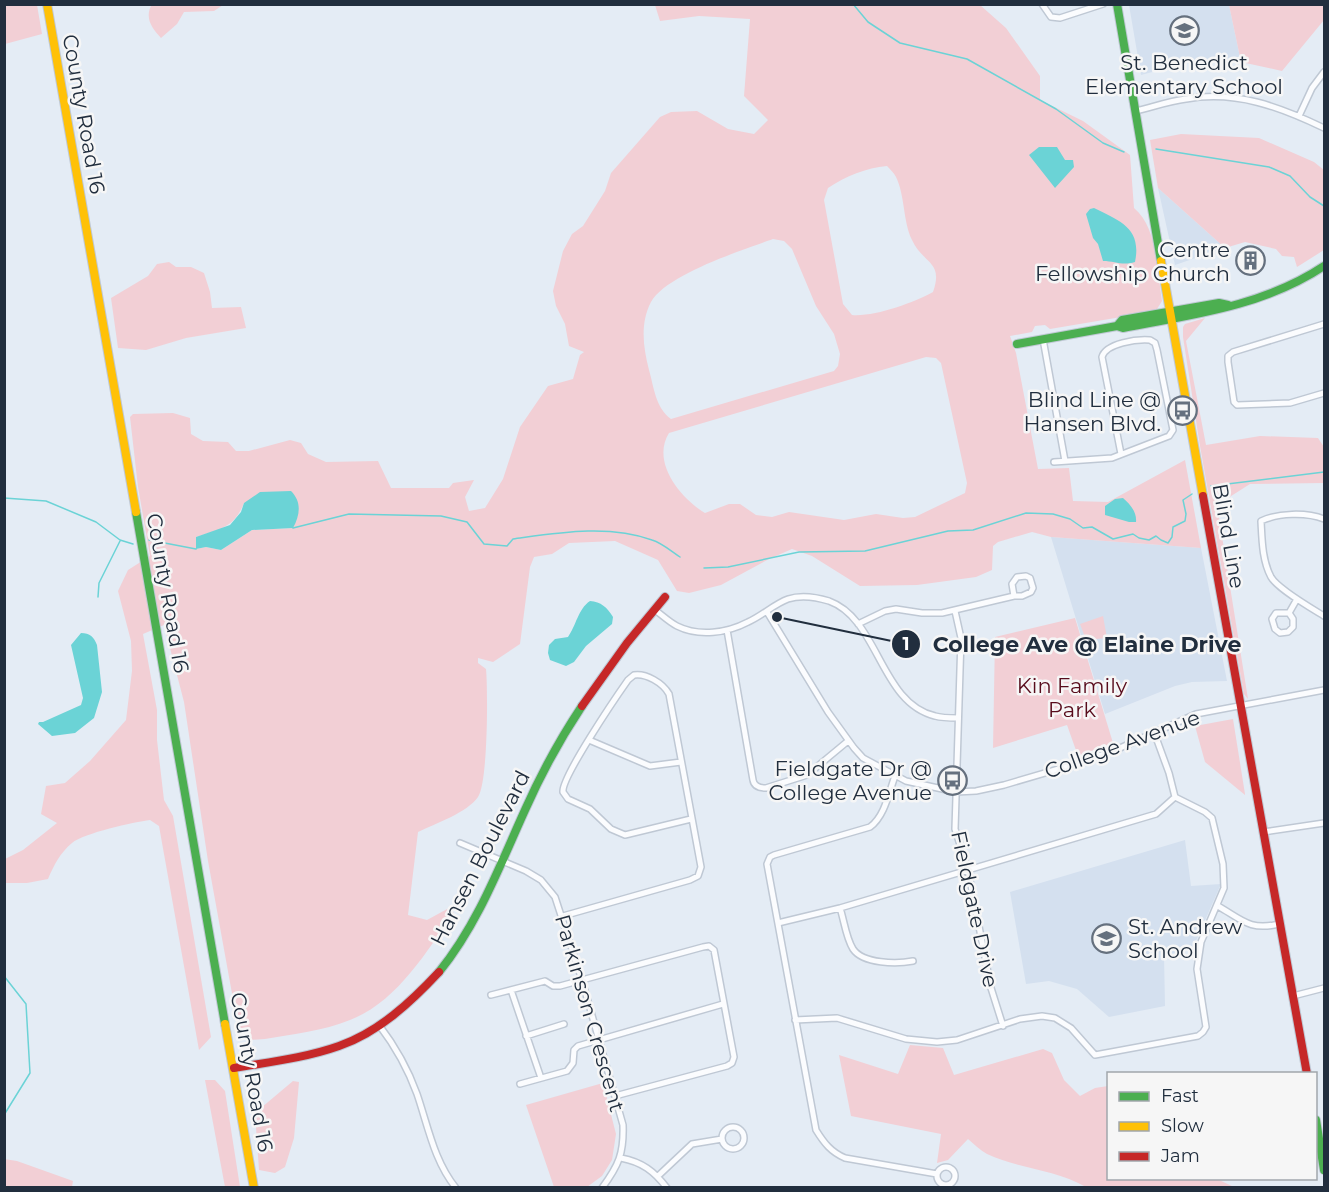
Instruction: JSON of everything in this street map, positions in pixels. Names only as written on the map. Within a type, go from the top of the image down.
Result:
[{"type":"street","name":"County Road 16","points":[[47,4],[254,1188]]},
{"type":"street","points":[[1042,4],[1051,17],[1060,18],[1103,4]]},
{"type":"street","name":"Blind Line","points":[[1117,4],[1170,316],[1307,1072]]},
{"type":"street","points":[[1299,116],[1312,88],[1324,72]]},
{"type":"street","points":[[1136,111],[1188,98],[1220,96],[1258,101],[1324,128]]},
{"type":"street","points":[[1017,344],[1117,326],[1122,320],[1170,316],[1219,303],[1228,305],[1262,297],[1324,266]]},
{"type":"street","points":[[1324,324],[1233,352],[1228,356],[1228,362],[1234,402],[1237,405],[1290,403],[1324,393]]},
{"type":"street","points":[[1043,339],[1065,461]]},
{"type":"street","points":[[1054,462],[1112,458],[1169,436],[1173,430],[1155,342],[1145,339],[1112,345],[1104,351],[1102,357],[1121,454]]},
{"type":"street","points":[[1324,519],[1302,515],[1272,516],[1260,521],[1263,548],[1270,575],[1274,581],[1324,616]]},
{"type":"street","points":[[858,624],[885,610],[896,609],[935,614],[1022,596],[1031,592],[1033,588],[1030,578],[1017,577],[1012,584],[1014,596]]},
{"type":"street","name":"Hansen Boulevard","points":[[234,1068],[318,1053],[342,1046],[364,1035],[408,1005],[453,956],[470,928],[503,861],[543,773],[585,702],[622,649],[665,597]]},
{"type":"street","points":[[655,610],[678,626],[696,632],[712,632],[747,623],[795,597],[817,598],[842,607],[858,624],[897,690],[922,711],[935,716],[958,718]]},
{"type":"street","points":[[1289,612],[1297,599]]},
{"type":"street","name":"Fieldgate Drive","points":[[955,611],[961,639],[955,828],[968,870],[992,987],[1003,1026]]},
{"type":"street","name":"College Avenue","points":[[767,612],[848,741],[864,758],[895,776],[929,787],[956,792],[1004,785],[1079,763],[1120,748],[1196,714],[1324,690]]},
{"type":"street","points":[[1289,612],[1293,619],[1293,627],[1288,632],[1280,633],[1275,628],[1272,619],[1276,613],[1289,612]]},
{"type":"street","points":[[727,630],[755,785],[766,788],[807,775],[848,741]]},
{"type":"street","points":[[563,916],[690,880],[698,876],[701,867],[669,694],[661,684],[642,675],[631,676],[563,784],[564,797],[590,809],[611,829],[625,835],[691,819]]},
{"type":"street","points":[[795,1020],[837,1018],[906,1039],[924,1042],[957,1040],[1035,1016],[1055,1018],[1071,1028],[1095,1055],[1198,1036],[1203,1032],[1206,1027],[1197,969],[1201,942],[1218,906],[1224,888],[1224,877],[1212,818],[1175,797],[1154,732]]},
{"type":"street","points":[[589,740],[650,766],[681,762]]},
{"type":"street","points":[[895,776],[881,814],[877,822],[870,827],[770,857],[767,864],[816,1130],[828,1148],[845,1158],[937,1173]]},
{"type":"street","points":[[778,923],[840,908],[1156,814],[1175,797]]},
{"type":"street","points":[[1263,832],[1324,823]]},
{"type":"street","name":"Parkinson Crescent","points":[[460,843],[526,871],[541,880],[555,897],[563,916],[623,1125],[624,1144],[621,1158],[602,1188]]},
{"type":"street","points":[[1218,906],[1255,927],[1264,928],[1279,924]]},
{"type":"street","points":[[840,908],[855,952],[870,959],[895,964],[913,961]]},
{"type":"street","points":[[491,995],[545,981],[553,986],[560,986],[709,946],[714,950],[734,1058],[732,1063],[615,1096]]},
{"type":"street","points":[[1293,996],[1324,988]]},
{"type":"street","points":[[511,990],[541,1078]]},
{"type":"street","points":[[520,1084],[567,1071],[572,1065],[576,1048],[723,1004]]},
{"type":"street","points":[[526,1036],[564,1024]]},
{"type":"street","points":[[380,1025],[404,1064],[416,1091],[439,1162],[456,1188]]},
{"type":"street","points":[[1317,1126],[1324,1170]]},
{"type":"street","points":[[731,1127],[740,1130],[744,1138],[740,1146],[732,1149],[725,1146],[722,1139],[724,1131],[731,1127]]},
{"type":"street","points":[[658,1176],[692,1144],[722,1139]]},
{"type":"street","points":[[621,1158],[646,1166],[667,1188]]},
{"type":"shaded area","name":"St. Benedict Elementary School","points":[[1129,5],[1229,5],[1241,62],[1186,63],[1141,75]]},
{"type":"shaded area","points":[[1158,188],[1225,248],[1175,265]]},
{"type":"shaded area","points":[[1051,537],[1201,548],[1227,681],[1192,682],[1175,686],[1105,714]]},
{"type":"shaded area","name":"St. Andrew School","points":[[1185,840],[1191,886],[1221,884],[1192,950],[1164,955],[1165,1006],[1109,1017],[1077,989],[1049,981],[1026,984],[1010,892]]},
{"type":"green space","points":[[152,4],[223,5],[214,11],[184,12],[177,24],[161,38],[152,27],[149,18]]},
{"type":"green space","points":[[4,5],[37,5],[42,34],[5,44]]},
{"type":"green space","points":[[655,5],[980,5],[1006,28],[1040,76],[1040,100],[1083,121],[1130,155],[1134,208],[1148,227],[1152,238],[1162,301],[1157,309],[1151,312],[1050,329],[1045,325],[1035,326],[1032,332],[1010,336],[1016,353],[1038,469],[1069,468],[1073,501],[1108,502],[1185,460],[1201,548],[1051,537],[1032,532],[998,542],[993,546],[992,570],[976,577],[917,585],[860,586],[812,556],[792,549],[721,585],[689,593],[677,591],[658,560],[615,541],[569,543],[552,554],[534,557],[530,567],[520,644],[493,662],[478,658],[478,663],[486,669],[487,695],[484,774],[478,797],[459,813],[418,832],[408,915],[427,920],[449,908],[454,913],[396,989],[367,1012],[329,1027],[265,1039],[250,1040],[239,1032],[208,861],[184,702],[164,625],[143,634],[157,710],[157,740],[164,800],[173,816],[211,1037],[199,1050],[159,826],[150,820],[87,835],[72,843],[64,851],[48,879],[27,883],[5,883],[5,859],[23,850],[57,823],[41,814],[46,786],[65,783],[90,761],[126,720],[132,671],[131,641],[118,591],[128,570],[150,556],[138,487],[130,417],[133,414],[173,413],[190,418],[191,434],[203,441],[228,442],[236,451],[249,451],[290,440],[301,443],[308,454],[326,462],[378,461],[391,488],[449,488],[453,483],[474,480],[465,497],[469,511],[485,508],[503,479],[520,427],[548,386],[573,379],[580,355],[584,352],[569,346],[565,324],[556,306],[553,291],[563,251],[572,234],[583,226],[605,191],[611,173],[660,117],[671,112],[697,111],[728,129],[754,134],[768,120],[744,96],[750,19],[699,16],[660,21]],"holes":[[[887,166],[896,177],[909,233],[917,248],[934,268],[936,282],[933,292],[915,301],[882,312],[852,315],[843,304],[824,200],[828,188],[849,176]],[[773,239],[784,241],[792,249],[816,306],[834,334],[840,354],[838,366],[834,371],[671,419],[658,403],[654,390],[645,353],[645,318],[651,302],[660,292],[689,273],[725,256]],[[926,357],[936,358],[941,363],[967,483],[965,493],[915,517],[903,518],[876,514],[844,520],[789,512],[772,517],[756,515],[740,504],[729,504],[705,513],[678,489],[666,467],[664,444],[669,433]],[[244,503],[293,528],[252,530],[221,550],[206,547],[196,549],[196,537],[231,523]]]},
{"type":"green space","points":[[1229,5],[1324,5],[1324,20],[1282,71],[1241,62]]},
{"type":"green space","points":[[1181,134],[1259,138],[1314,162],[1324,170],[1324,250],[1297,267],[1294,257],[1282,256],[1276,249],[1245,242],[1225,248],[1158,188],[1150,140]]},
{"type":"green space","points":[[169,262],[176,267],[191,267],[204,273],[212,308],[241,307],[246,328],[186,338],[146,350],[118,348],[111,298],[148,276],[157,264]]},
{"type":"green space","points":[[1205,318],[1186,341],[1206,445],[1260,436],[1318,438],[1324,447],[1324,483],[1250,484],[1217,505],[1248,699],[1244,694],[1183,337],[1185,324]]},
{"type":"green space","points":[[1103,616],[1107,638],[1086,640],[1080,624]]},
{"type":"green space","name":"Kin Family Park","points":[[1075,618],[1113,743],[1078,756],[1067,725],[993,748],[995,637]]},
{"type":"green space","points":[[1233,719],[1245,795],[1205,762],[1195,726]]},
{"type":"green space","points":[[910,1045],[943,1048],[954,1075],[1043,1049],[1052,1053],[1064,1080],[1080,1096],[1095,1088],[1107,1086],[1107,1180],[1219,1180],[1234,1187],[1086,1187],[1062,1176],[999,1159],[984,1152],[968,1139],[948,1160],[937,1163],[941,1134],[851,1116],[839,1055],[898,1074]]},
{"type":"green space","points":[[205,1080],[215,1080],[225,1091],[240,1187],[225,1187]]},
{"type":"green space","points":[[293,1081],[299,1082],[294,1138],[285,1167],[275,1173],[259,1170],[255,1113]]},
{"type":"green space","points":[[603,1083],[616,1134],[612,1160],[602,1176],[587,1187],[554,1187],[526,1105]]},
{"type":"green space","points":[[4,1159],[17,1161],[73,1181],[72,1187],[5,1187]]},
{"type":"water","points":[[1039,147],[1057,147],[1065,160],[1073,160],[1074,167],[1055,188],[1029,155]]},
{"type":"water","points":[[1094,208],[1120,222],[1132,233],[1136,250],[1135,262],[1103,261],[1086,214]]},
{"type":"water","points":[[291,491],[295,495],[299,509],[293,528],[252,530],[221,550],[206,547],[196,549],[196,537],[230,525],[241,512],[244,503],[260,492]]},
{"type":"water","points":[[1123,498],[1132,508],[1136,522],[1105,515],[1105,506],[1115,499]]},
{"type":"water","points":[[590,601],[606,608],[613,617],[612,624],[586,646],[574,662],[566,666],[550,660],[549,645],[555,639],[568,637],[583,608]]},
{"type":"water","points":[[81,633],[91,636],[97,645],[102,692],[94,718],[75,733],[52,736],[38,724],[39,722],[81,705],[83,698],[71,645]]},
{"type":"waterway","points":[[853,4],[868,22],[900,43],[967,59],[1056,109],[1103,143],[1124,152]]},
{"type":"waterway","points":[[1156,149],[1269,167],[1290,176],[1310,197],[1324,206]]},
{"type":"waterway","points":[[1211,486],[1324,472]]},
{"type":"waterway","points":[[704,568],[728,567],[799,552],[865,551],[948,531],[973,530],[1026,513],[1053,514],[1070,519],[1083,528],[1092,527],[1113,539],[1133,534],[1149,540],[1156,536],[1168,543],[1172,537],[1173,527],[1185,521],[1183,500],[1192,494]]},
{"type":"waterway","points":[[4,498],[46,501],[96,522],[120,540],[133,544]]},
{"type":"waterway","points":[[293,528],[349,514],[441,516],[467,522],[484,544],[507,546],[513,539],[565,532],[618,532],[652,540],[680,557]]},
{"type":"waterway","points":[[149,540],[196,549]]},
{"type":"waterway","points":[[98,597],[99,583],[120,541]]},
{"type":"waterway","points":[[4,976],[26,1004],[30,1073],[4,1115]]},
{"type":"traffic: fast","points":[[1117,4],[1161,261]]},
{"type":"traffic: fast","points":[[1017,344],[1117,326],[1123,328],[1227,307],[1277,291],[1324,266]]},
{"type":"traffic: fast","points":[[1117,326],[1122,320],[1219,303],[1228,305]]},
{"type":"traffic: fast","points":[[136,512],[225,1024]]},
{"type":"traffic: fast","points":[[439,972],[453,954],[477,914],[538,783],[582,706]]},
{"type":"traffic: fast","points":[[1317,1126],[1324,1170]]},
{"type":"traffic: slow","points":[[47,4],[136,512]]},
{"type":"traffic: slow","points":[[1161,261],[1203,496]]},
{"type":"traffic: slow","points":[[225,1024],[254,1188]]},
{"type":"traffic: jam","points":[[1203,496],[1307,1072]]},
{"type":"traffic: jam","points":[[582,706],[627,643],[665,597]]},
{"type":"traffic: jam","points":[[234,1068],[313,1054],[354,1040],[394,1015],[439,972]]},
{"type":"place","name":"St. Benedict Elementary School","points":[[1184,31]]},
{"type":"place","name":"Centre Fellowship Church","points":[[1251,261]]},
{"type":"place","name":"Blind Line @ Hansen Blvd.","points":[[1182,411]]},
{"type":"place","name":"College Ave @ Elaine Drive","points":[[777,617]]},
{"type":"place","name":"Fieldgate Dr @ College Avenue","points":[[953,780]]},
{"type":"place","name":"St. Andrew School","points":[[1107,938]]}]
